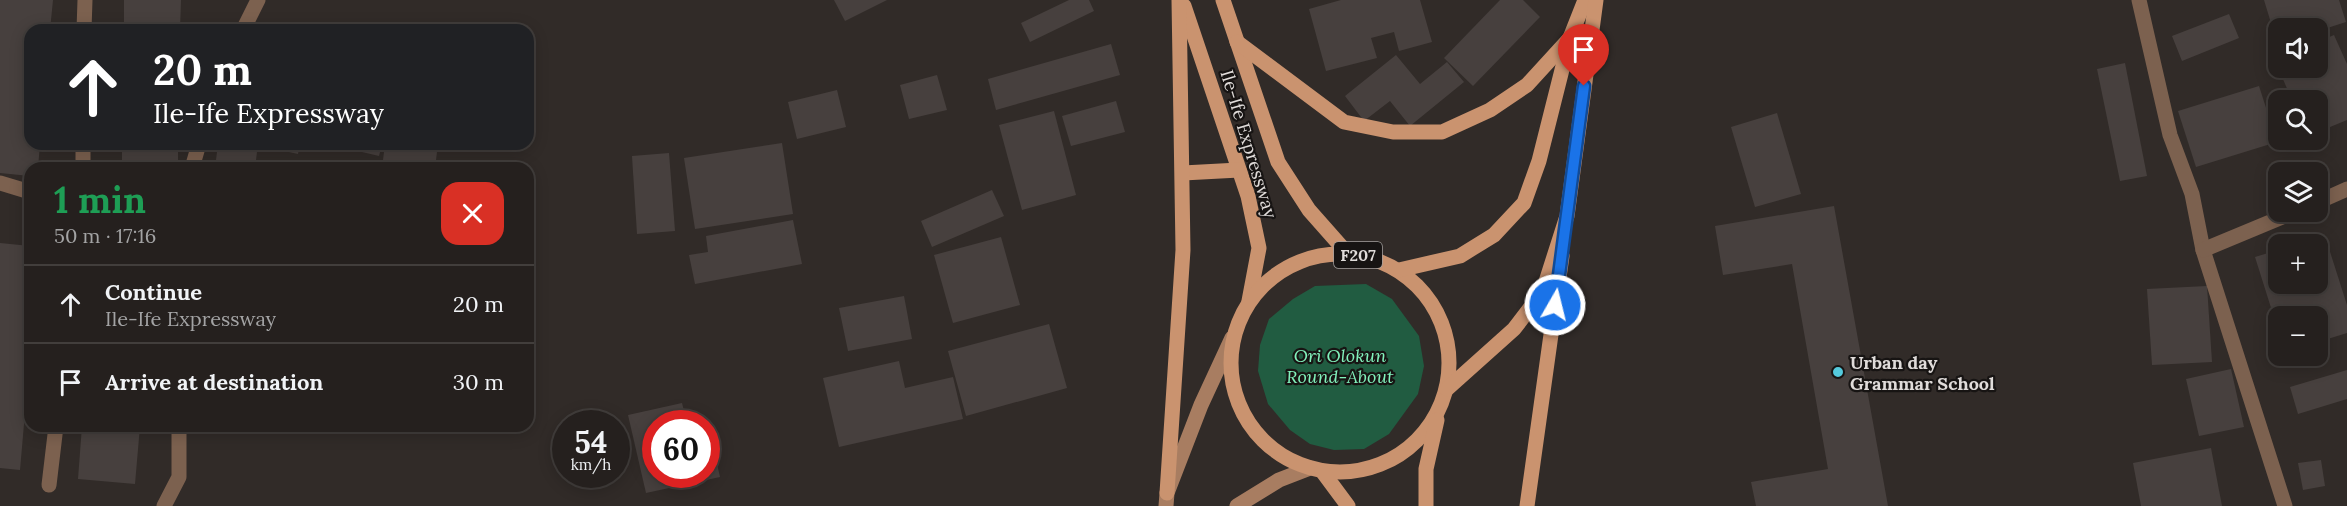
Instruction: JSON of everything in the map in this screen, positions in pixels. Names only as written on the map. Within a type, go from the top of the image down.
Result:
[{"type":"main road","name":"Ile-Ife Expressway","points":[[1180,0],[1248,196],[1258,248],[1248,301]]},
{"type":"main road","points":[[1166,499],[1183,250],[1180,0]]},
{"type":"main road","name":"Ile-Ife Expressway","points":[[1223,0],[1278,162],[1309,210],[1347,253]]},
{"type":"main road","name":"F207","points":[[1399,270],[1460,256],[1494,235],[1524,204],[1539,161],[1570,38],[1585,0]]},
{"type":"main road","name":"F207","points":[[1447,389],[1514,329],[1542,291],[1567,216],[1596,0]]},
{"type":"main road","points":[[1237,42],[1344,122],[1393,132],[1442,132],[1490,110],[1527,85],[1570,38]]},
{"type":"main road","points":[[1183,173],[1239,170]]},
{"type":"main road","points":[[1527,506],[1567,216]]},
{"type":"main road","name":"F207","points":[[1426,506],[1426,469],[1447,389],[1450,355],[1442,322],[1425,292],[1399,270],[1374,258],[1347,253],[1309,257],[1275,273],[1248,301],[1232,338],[1231,371],[1238,404],[1255,432],[1280,455],[1316,470],[1357,472],[1390,461],[1418,441],[1439,413]]},
{"type":"main road","points":[[1166,499],[1209,387],[1232,338]]},
{"type":"main road","points":[[1238,506],[1279,480],[1316,470]]},
{"type":"main road","name":"F207","points":[[1316,470],[1348,506]]},
{"type":"street","points":[[84,24],[85,0]]},
{"type":"street","points":[[246,24],[258,0]]},
{"type":"street","points":[[2139,0],[2170,135],[2192,194],[2202,250],[2285,506]]},
{"type":"street","points":[[0,183],[24,190]]},
{"type":"street","points":[[2328,198],[2347,189]]},
{"type":"street","points":[[2202,250],[2270,222]]},
{"type":"street","points":[[49,486],[55,432]]},
{"type":"street","points":[[164,506],[179,477],[179,432]]},
{"type":"green space","name":"Ori Olokun Round-About","points":[[1366,284],[1392,299],[1419,336],[1424,366],[1418,394],[1389,434],[1364,449],[1334,450],[1310,444],[1290,430],[1268,404],[1258,371],[1260,345],[1269,319],[1293,299],[1315,286]]},
{"type":"building","points":[[0,0],[53,0],[51,24],[24,24],[24,150],[40,150],[38,162],[24,162],[24,175],[0,173]]},
{"type":"building","points":[[124,0],[181,0],[180,24],[124,24]]},
{"type":"building","points":[[834,0],[887,0],[845,21]]},
{"type":"building","points":[[1069,0],[1089,0],[1094,11],[1030,42],[1021,23]]},
{"type":"building","points":[[1341,0],[1420,0],[1432,42],[1399,51],[1394,32],[1371,38],[1377,58],[1326,71],[1309,9]]},
{"type":"building","points":[[1500,0],[1523,0],[1540,17],[1473,86],[1444,58]]},
{"type":"building","points":[[2264,0],[2339,0],[2346,22],[2328,28],[2328,18],[2269,18]]},
{"type":"building","points":[[2229,14],[2239,38],[2182,61],[2172,36]]},
{"type":"building","points":[[2334,35],[2347,64],[2347,120],[2328,128],[2328,90],[2288,90],[2282,78],[2328,78],[2328,38]]},
{"type":"building","points":[[1111,44],[1120,75],[996,110],[988,79]]},
{"type":"building","points":[[1396,55],[1420,84],[1447,62],[1464,82],[1410,126],[1390,101],[1364,121],[1345,96]]},
{"type":"building","points":[[2125,63],[2147,176],[2120,181],[2097,69]]},
{"type":"building","points":[[937,75],[947,110],[909,119],[900,85]]},
{"type":"building","points":[[2259,86],[2268,114],[2268,145],[2196,167],[2178,111]]},
{"type":"building","points":[[837,90],[846,127],[797,139],[788,102]]},
{"type":"building","points":[[1116,101],[1125,132],[1071,146],[1062,116]]},
{"type":"building","points":[[1054,111],[1076,195],[1022,210],[999,125]]},
{"type":"building","points":[[1777,113],[1801,194],[1755,207],[1731,127]]},
{"type":"building","points":[[782,143],[793,214],[695,229],[684,158]]},
{"type":"building","points":[[122,150],[178,150],[178,162],[122,162]]},
{"type":"building","points":[[217,150],[257,150],[256,162],[216,162]]},
{"type":"building","points":[[280,150],[299,150],[298,154]]},
{"type":"building","points":[[354,150],[380,150],[379,156]]},
{"type":"building","points":[[384,150],[437,150],[436,162],[383,162]]},
{"type":"building","points":[[669,153],[675,231],[637,234],[632,156]]},
{"type":"building","points":[[992,190],[1004,216],[932,247],[921,221]]},
{"type":"building","name":"Urban day Grammar School","points":[[1834,206],[1888,506],[1756,506],[1751,482],[1828,469],[1792,264],[1723,275],[1715,226]]},
{"type":"building","points":[[793,220],[802,264],[695,284],[689,255],[708,252],[706,236]]},
{"type":"building","points":[[1001,237],[1020,305],[953,323],[934,255]]},
{"type":"building","points":[[0,243],[24,245],[24,424],[20,470],[0,468]]},
{"type":"building","points":[[2328,245],[2347,305],[2347,333],[2328,339],[2328,306],[2270,306],[2255,257],[2268,253],[2268,294],[2328,294]]},
{"type":"building","points":[[2207,286],[2212,362],[2152,365],[2147,289]]},
{"type":"building","points":[[904,296],[912,339],[848,351],[839,308]]},
{"type":"building","points":[[1049,324],[1067,388],[966,416],[948,351]]},
{"type":"building","points":[[899,361],[905,388],[953,377],[963,419],[839,447],[823,378]]},
{"type":"building","points":[[2231,369],[2244,427],[2199,436],[2186,379]]},
{"type":"building","points":[[2347,370],[2347,399],[2298,414],[2290,387]]},
{"type":"building","points":[[682,403],[684,410],[650,410]]},
{"type":"building","points":[[642,412],[642,476],[630,424],[630,415]]},
{"type":"building","points":[[82,432],[139,432],[135,484],[78,479]]},
{"type":"building","points":[[2211,448],[2222,506],[2141,506],[2133,463]]},
{"type":"building","points":[[2321,460],[2325,486],[2303,490],[2298,463]]},
{"type":"building","points":[[645,488],[669,488],[646,493]]},
{"type":"place","name":"Urban day Grammar School","points":[[1838,372]]},
{"type":"route","points":[[1555,305],[1584,86]]}]
